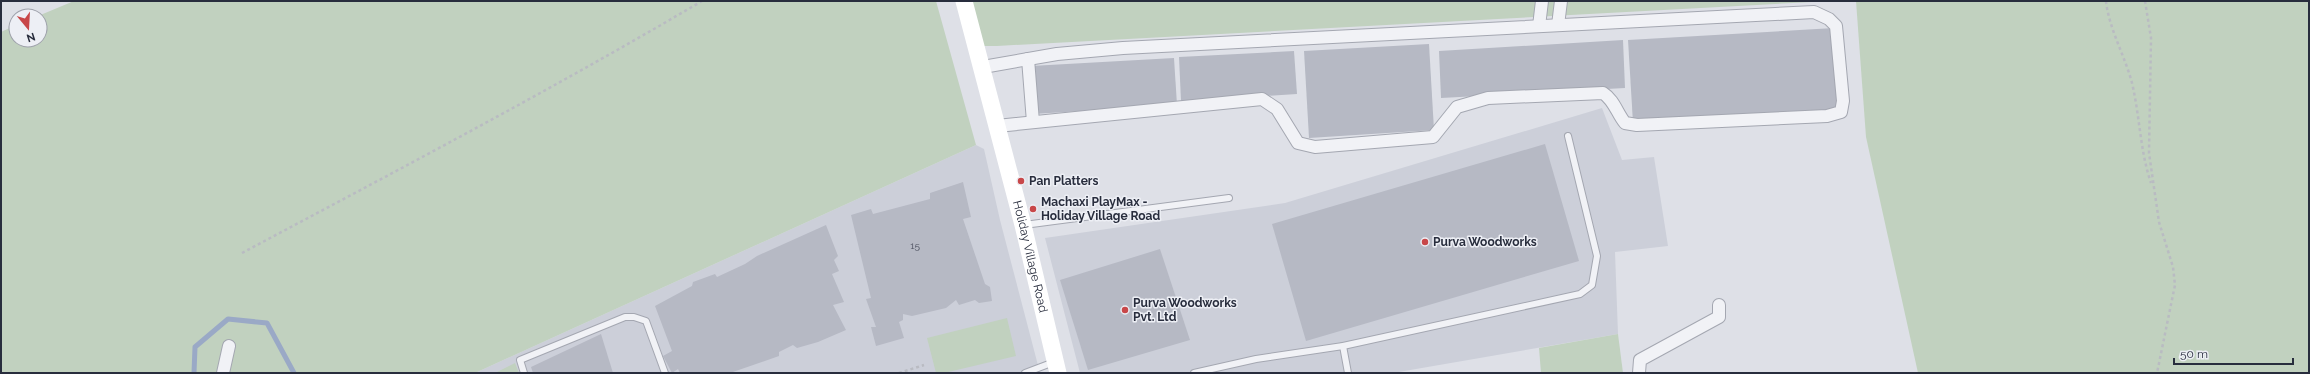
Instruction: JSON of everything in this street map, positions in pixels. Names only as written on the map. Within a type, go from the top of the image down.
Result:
[{"type":"street","name":"Holiday Village Road","points":[[964,1],[983,67],[1024,225],[1057,367]]},
{"type":"street","points":[[1539,26],[1542,1]]},
{"type":"street","points":[[1558,25],[1561,1]]},
{"type":"street","points":[[983,67],[1057,54],[1123,48],[1455,32],[1539,26],[1814,12],[1829,19],[1836,26],[1843,101],[1841,112],[1827,116],[1637,125],[1625,123],[1617,112],[1612,98],[1603,93],[1488,98],[1457,107],[1434,137],[1315,147],[1298,143],[1277,109],[1262,99],[998,126]]},
{"type":"street","points":[[1028,59],[1032,122]]},
{"type":"street","points":[[1639,373],[1640,360],[1719,317],[1719,305]]},
{"type":"street","points":[[223,373],[229,346]]},
{"type":"lane","points":[[1194,373],[1256,359],[1343,346],[1580,294],[1592,285],[1597,256],[1568,136]]},
{"type":"lane","points":[[1024,225],[1229,198]]},
{"type":"lane","points":[[524,373],[520,360],[625,317],[634,317],[646,321],[665,373]]},
{"type":"lane","points":[[1343,346],[1348,373]]},
{"type":"lane","points":[[1025,373],[1057,367]]},
{"type":"path","points":[[242,253],[432,152],[702,1]]},
{"type":"path","points":[[2106,1],[2132,82],[2141,121],[2144,161],[2153,189]]},
{"type":"path","points":[[2145,1],[2151,38],[2149,153],[2153,189],[2159,222],[2173,267],[2175,285],[2157,373]]},
{"type":"path","points":[[899,373],[924,365]]},
{"type":"shaded area","points":[[1602,108],[1622,160],[1654,157],[1668,246],[1615,252],[1618,334],[1393,373],[1080,373],[1045,238],[1285,203]]},
{"type":"shaded area","points":[[976,145],[984,149],[1000,220],[1040,373],[475,373]]},
{"type":"green space","points":[[74,1],[936,1],[976,145],[475,373],[1,373],[1,32],[8,29],[8,48],[48,48],[48,12]]},
{"type":"green space","points":[[967,1],[1831,1],[982,46]]},
{"type":"green space","points":[[1856,1],[2309,1],[2309,373],[1918,373],[1866,137]]},
{"type":"green space","points":[[1007,318],[1016,356],[944,373],[936,373],[927,338]]},
{"type":"green space","points":[[1618,334],[1623,373],[1541,373],[1539,348]]},
{"type":"green space","points":[[515,363],[519,373],[495,373]]},
{"type":"building","points":[[1834,28],[1838,111],[1633,123],[1628,40]]},
{"type":"building","points":[[1623,40],[1625,88],[1441,98],[1439,51]]},
{"type":"building","points":[[1429,44],[1434,130],[1309,138],[1304,51]]},
{"type":"building","points":[[1294,51],[1297,94],[1181,101],[1179,57]]},
{"type":"building","points":[[1174,58],[1177,105],[1033,114],[1031,66]]},
{"type":"building","name":"Purva Woodworks","points":[[1545,144],[1579,261],[1306,341],[1272,224]]},
{"type":"building","points":[[963,182],[971,217],[963,219],[985,284],[990,287],[992,301],[979,303],[975,300],[959,305],[956,300],[946,308],[912,316],[903,314],[903,320],[899,322],[904,338],[876,346],[871,327],[876,327],[866,299],[871,298],[851,215],[871,209],[873,214],[930,199],[930,193]]},
{"type":"building","points":[[826,225],[838,256],[834,260],[839,271],[832,274],[844,302],[833,305],[846,330],[818,342],[797,348],[793,345],[779,352],[779,356],[730,373],[680,373],[678,369],[672,373],[663,356],[672,351],[655,306],[692,286],[693,282],[715,274],[717,277],[745,264],[757,256]]},
{"type":"building","name":"Purva Woodworks Pvt. Ltd","points":[[1160,249],[1190,340],[1088,370],[1060,280]]},
{"type":"building","points":[[601,334],[613,373],[533,373],[531,367]]},
{"type":"waterway","points":[[194,373],[195,347],[228,319],[267,323],[294,373]]},
{"type":"place","name":"Pan Platters","points":[[1021,181]]},
{"type":"place","name":"Machaxi PlayMax - Holiday Village Road","points":[[1033,209]]},
{"type":"place","name":"Purva Woodworks","points":[[1425,242]]},
{"type":"place","name":"Purva Woodworks Pvt. Ltd","points":[[1125,310]]}]
